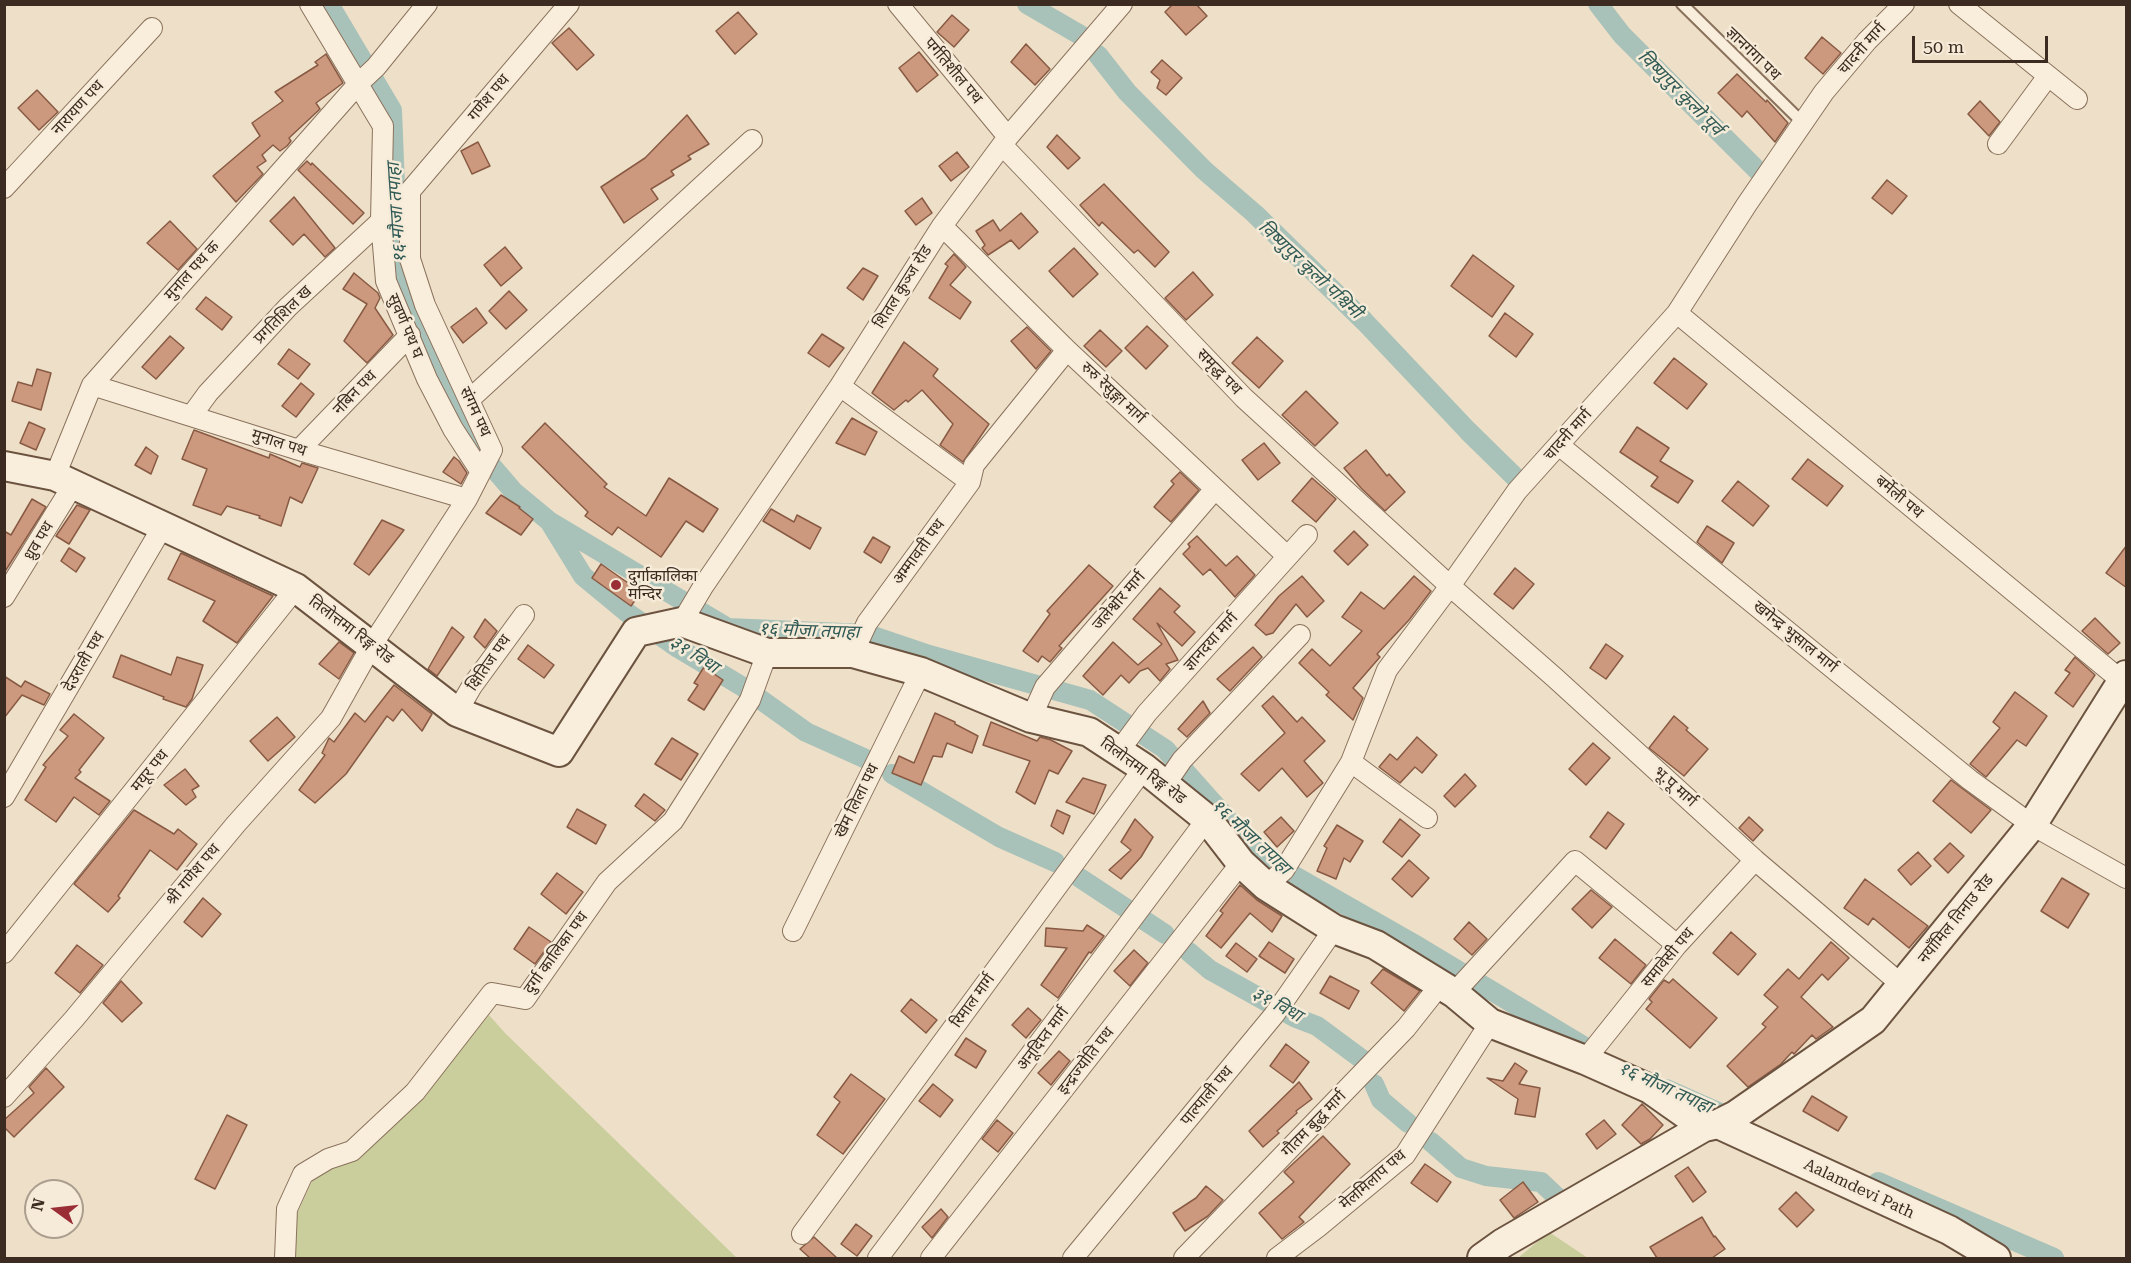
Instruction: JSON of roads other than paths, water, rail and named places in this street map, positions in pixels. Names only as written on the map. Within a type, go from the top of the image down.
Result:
[{"type":"street","name":"सुवर्ण पथ घ","points":[[310,4],[383,126],[381,221],[386,281],[427,379],[453,429],[481,472]]},
{"type":"street","name":"मुनाल पथ क","points":[[64,481],[92,385],[359,83],[376,67],[428,4]]},
{"type":"street","name":"गणेश पथ","points":[[381,221],[410,191],[568,4]]},
{"type":"street","name":"पर्गतिशील पथ","points":[[898,4],[1005,141]]},
{"type":"street","name":"शितल कुञ्ज रोड","points":[[682,622],[704,585],[840,386],[942,226],[1005,141],[1122,4]]},
{"type":"street","points":[[1959,4],[2077,99]]},
{"type":"street","name":"चादनी मार्ग","points":[[1266,886],[1284,870],[1351,762],[1387,670],[1517,491],[1560,446],[1677,313],[1747,204],[1824,92],[1892,9]]},
{"type":"street","name":"नारायण पथ","points":[[4,188],[152,28]]},
{"type":"street","points":[[1998,144],[2048,76]]},
{"type":"street","points":[[469,400],[752,140]]},
{"type":"street","name":"समृद्ध पथ","points":[[1005,141],[1244,398],[1450,586]]},
{"type":"street","name":"संगम पथ","points":[[372,645],[466,499],[492,450],[425,305],[410,259],[410,191]]},
{"type":"street","name":"प्रगतिशिल ख","points":[[192,415],[208,393],[288,307],[381,221]]},
{"type":"street","name":"रुरु रेसुङ्गा मार्ग","points":[[942,226],[1067,350],[1287,556]]},
{"type":"street","name":"बर्मेली पथ","points":[[1677,313],[2124,678]]},
{"type":"street","name":"नबिन पथ","points":[[300,450],[410,334]]},
{"type":"street","name":"अम्मावती पथ","points":[[853,653],[867,622],[970,482],[974,465],[1067,350]]},
{"type":"street","name":"मुनाल पथ","points":[[92,385],[466,499]]},
{"type":"street","points":[[840,386],[970,482]]},
{"type":"street","name":"खगेन्द्र भुसाल मार्ग","points":[[1560,446],[1970,780],[2032,825],[2127,878]]},
{"type":"street","name":"तिलोत्तमा रिङ्ग रोड","points":[[4,466],[64,481],[296,588],[458,712],[559,752],[636,632],[682,622],[766,654],[853,653],[921,672],[1031,717],[1089,732],[1155,776],[1208,819],[1241,863],[1266,886],[1334,928],[1376,945],[1447,989],[1490,1023],[1586,1060],[1720,1122]]},
{"type":"street","name":"ध्रुव पथ","points":[[4,597],[64,481]]},
{"type":"street","name":"जलेश्वोर मार्ग","points":[[1031,717],[1046,687],[1215,489]]},
{"type":"street","name":"देउराली पथ","points":[[4,797],[163,526]]},
{"type":"street","name":"ज्ञानदया मार्ग","points":[[1119,752],[1147,713],[1306,535]]},
{"type":"street","name":"भू.पू मार्ग","points":[[1450,586],[1554,677],[1755,860],[1902,985]]},
{"type":"street","name":"मयूर पथ","points":[[4,953],[296,588]]},
{"type":"street","name":"क्षितिज पथ","points":[[458,712],[472,686],[524,615]]},
{"type":"street","name":"रिमाल मार्ग","points":[[802,1234],[1155,776],[1182,760],[1300,635]]},
{"type":"street","name":"श्री गणेश पथ","points":[[4,1097],[74,1019],[236,824],[331,718],[372,645]]},
{"type":"street","name":"दुर्गा कालिका पथ","points":[[285,1258],[286,1209],[303,1174],[328,1159],[352,1151],[415,1092],[492,993],[525,999],[607,882],[673,821],[750,700],[766,654]]},
{"type":"street","name":"खेम लिला पथ","points":[[793,931],[921,672]]},
{"type":"street","name":"नयाँमिल तिनाउ रोड","points":[[1482,1258],[1503,1243],[1720,1122],[1873,1020],[2032,825],[2124,678]]},
{"type":"street","points":[[1351,762],[1427,818]]},
{"type":"street","name":"अनूदिप्त मार्ग","points":[[878,1258],[1208,819]]},
{"type":"street","name":"समावेसी पथ","points":[[1586,1060],[1677,945],[1755,860]]},
{"type":"street","name":"गौतम बुद्ध मार्ग","points":[[1184,1258],[1406,1028],[1447,989],[1475,971],[1575,861],[1677,945]]},
{"type":"street","name":"इन्द्रज्योति पथ","points":[[932,1258],[1241,863]]},
{"type":"street","name":"पाल्पाली पथ","points":[[1073,1258],[1279,1007],[1334,928]]},
{"type":"street","name":"मेलमिलाप पथ","points":[[1277,1258],[1405,1155],[1490,1023]]},
{"type":"street","name":"Aalamdevi Path","points":[[1720,1122],[1950,1230],[1996,1258]]},
{"type":"lane","name":"ज्ञानगंगा पथ","points":[[1682,4],[1804,124]]},
{"type":"waterway","name":"१६ मौजा तपाहा","points":[[329,4],[392,110],[398,262],[459,428],[514,492],[549,521],[728,628],[867,634],[929,655],[1090,700],[1165,749],[1230,822],[1284,870],[1419,947],[1595,1053]]},
{"type":"waterway","name":"विष्णुपुर कुलो पश्चिमी","points":[[1027,4],[1082,36]]},
{"type":"waterway","name":"विष्णुपुर कुलो पूर्व","points":[[1598,4],[1622,35],[1765,178]]},
{"type":"waterway","name":"विष्णुपुर कुलो पश्चिमी","points":[[1098,55],[1127,92],[1204,170],[1255,214],[1365,322],[1468,431],[1523,485]]},
{"type":"waterway","name":"३१ विधा","points":[[551,524],[583,576],[629,614],[678,648],[743,687],[806,732],[866,759]]},
{"type":"waterway","name":"३१ विधा","points":[[892,774],[999,837],[1055,862]]},
{"type":"waterway","name":"३१ विधा","points":[[1080,878],[1165,934]]},
{"type":"waterway","name":"३१ विधा","points":[[1189,952],[1210,970],[1296,1018],[1317,1026],[1363,1060]]},
{"type":"waterway","name":"३१ विधा","points":[[1374,1084],[1381,1100],[1408,1123]]},
{"type":"waterway","name":"१६ मौजा तपाहा","points":[[1666,1089],[1738,1121]]},
{"type":"waterway","name":"३१ विधा","points":[[1431,1142],[1461,1168],[1486,1176],[1541,1182],[1561,1201]]},
{"type":"waterway","name":"१६ मौजा तपाहा","points":[[1878,1182],[2054,1258]]},
{"type":"place","name":"दुर्गाकालिका मन्दिर","points":[[616,585]]}]
